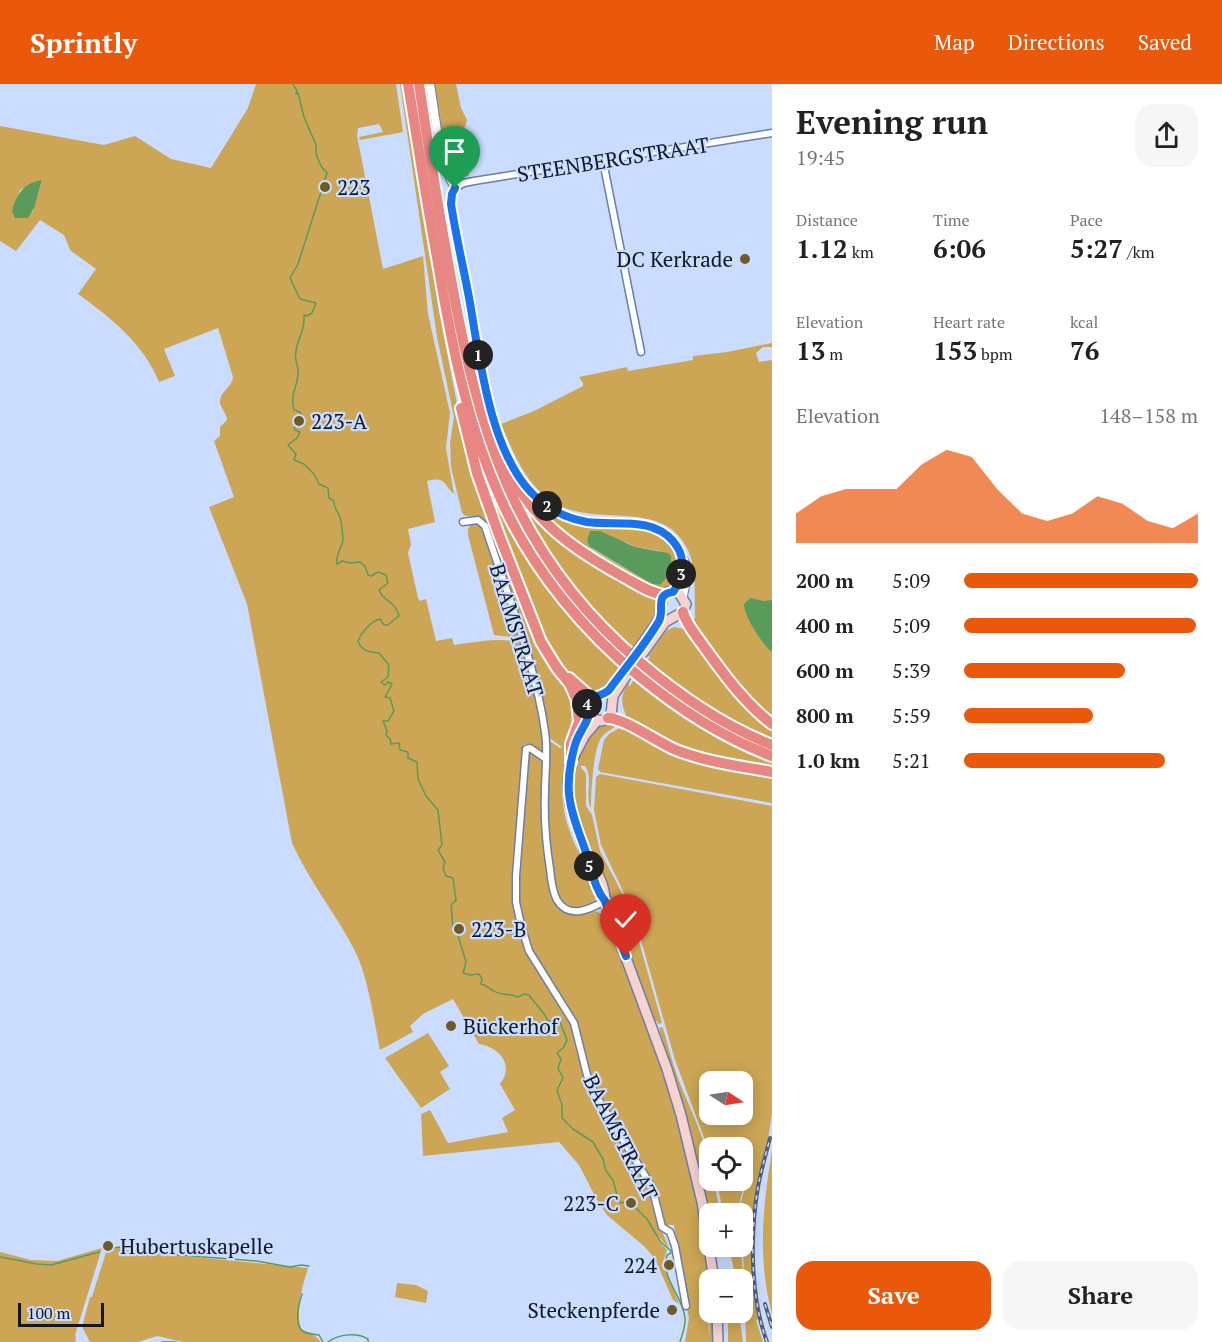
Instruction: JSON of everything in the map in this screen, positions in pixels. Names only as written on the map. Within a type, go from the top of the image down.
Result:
[{"type":"highway","points":[[408,84],[444,301],[460,378],[477,441],[506,510],[537,563],[562,597],[600,640],[653,688],[697,718],[743,744],[772,756]]},
{"type":"highway","points":[[419,84],[459,323],[477,403],[493,453],[520,514],[559,576],[590,614],[631,655],[669,687],[704,710],[772,745]]},
{"type":"highway","points":[[460,378],[466,430],[488,505],[541,642],[570,684],[579,704],[579,722],[572,744],[571,762]]},
{"type":"highway","points":[[477,403],[512,478],[544,522],[586,556],[647,589],[668,593]]},
{"type":"highway","points":[[683,612],[735,689],[749,705],[772,724]]},
{"type":"highway","points":[[557,668],[581,688],[590,699]]},
{"type":"highway","points":[[598,718],[622,722],[687,754],[772,772]]},
{"type":"main road","points":[[598,718],[587,709],[590,699],[607,692],[665,622],[683,612],[686,604],[683,596],[668,593],[660,603],[659,620],[640,652]]},
{"type":"main road","points":[[624,674],[612,696],[612,712],[598,718],[576,742],[568,783],[570,804],[588,860],[596,869],[605,892],[605,901],[663,1058],[681,1115],[702,1202],[712,1269]]},
{"type":"main road","points":[[717,1323],[718,1342]]},
{"type":"street","points":[[430,84],[441,148],[449,177],[455,188],[451,204],[483,383],[495,425],[520,478],[536,498],[562,514],[587,522],[635,524],[657,529],[672,540],[682,558],[687,571],[683,596]]},
{"type":"street","name":"STEENBERGSTRAAT","points":[[455,188],[468,182],[772,133]]},
{"type":"street","points":[[603,161],[641,352]]},
{"type":"street","name":"BAAMSTRAAT","points":[[463,522],[478,520],[485,526],[527,654],[543,719],[547,844],[555,895],[561,905],[575,912],[587,910],[605,901]]},
{"type":"street","points":[[668,593],[680,579],[682,558]]},
{"type":"street","name":"BAAMSTRAAT","points":[[546,759],[530,748],[526,749],[516,883],[516,902],[521,925],[529,951],[574,1023],[590,1085],[655,1194],[662,1227],[670,1232],[675,1246],[686,1306]]},
{"type":"shaded area","points":[[256,84],[396,84],[403,132],[360,140],[359,137],[383,132],[379,124],[358,128],[357,135],[383,269],[423,256],[428,314],[450,413],[446,448],[454,494],[441,480],[427,481],[435,522],[408,529],[411,544],[408,553],[418,598],[420,601],[426,599],[436,641],[452,638],[454,645],[508,640],[522,645],[538,708],[544,752],[524,744],[514,893],[520,937],[563,1007],[572,1027],[591,1094],[651,1187],[662,1231],[669,1248],[658,1236],[656,1237],[667,1250],[663,1262],[679,1304],[673,1300],[655,1259],[645,1247],[607,1215],[579,1165],[559,1142],[423,1156],[421,1114],[430,1110],[448,1143],[508,1132],[502,1118],[515,1110],[500,1084],[506,1070],[505,1064],[503,1058],[493,1049],[479,1044],[453,999],[423,1014],[410,1026],[413,1032],[380,1050],[360,962],[348,937],[306,871],[292,843],[247,604],[209,507],[234,497],[214,441],[220,436],[220,427],[227,420],[220,400],[233,377],[218,328],[164,349],[175,376],[159,382],[145,355],[125,332],[78,294],[96,269],[70,250],[64,235],[40,220],[16,251],[0,241],[0,126],[104,145],[135,136],[171,159],[211,168],[248,108]],"holes":[[[42,181],[32,213],[15,203],[20,190]]]},
{"type":"shaded area","points":[[400,84],[404,84],[439,311],[458,409],[469,452],[558,672],[577,709],[564,766],[562,794],[570,832],[596,891],[595,901],[585,908],[573,908],[563,902],[557,892],[549,846],[548,744],[551,742],[562,747],[548,737],[488,526],[480,517],[466,516],[462,513],[451,467],[450,443],[454,417],[437,337]]},
{"type":"shaded area","points":[[432,84],[456,84],[461,108],[467,120],[461,139],[455,140],[461,161],[467,163],[469,176],[458,174],[448,151]]},
{"type":"shaded area","points":[[42,180],[34,208],[28,218],[15,218],[12,211],[19,194],[26,186]]},
{"type":"shaded area","points":[[772,343],[772,347],[763,347],[756,353],[759,362],[772,360],[772,721],[758,710],[691,624],[695,618],[693,566],[688,550],[677,534],[662,524],[645,518],[587,513],[568,509],[551,501],[527,476],[501,424],[534,411],[583,386],[579,377],[627,367],[628,371],[693,360],[693,356]]},
{"type":"shaded area","points":[[465,410],[510,524],[622,666],[608,688],[592,695],[560,663],[542,632],[490,506]]},
{"type":"shaded area","points":[[502,449],[516,477],[555,514],[643,528],[660,536],[672,547],[677,558],[679,574],[673,587],[661,592],[587,554],[540,515],[506,463],[500,450]],"holes":[[[626,542],[635,547],[660,551],[660,585],[652,584],[590,548]]]},
{"type":"shaded area","points":[[501,461],[538,518],[658,597],[657,619],[632,652],[613,636],[548,554]]},
{"type":"shaded area","points":[[472,523],[477,523],[482,527],[518,638],[494,635],[468,535],[468,529]]},
{"type":"shaded area","points":[[590,531],[600,531],[635,547],[668,553],[671,561],[668,575],[660,585],[652,584],[590,547],[587,541]]},
{"type":"shaded area","points":[[750,598],[772,600],[772,652],[759,636],[747,615],[744,604]]},
{"type":"shaded area","points":[[674,627],[685,629],[772,726],[772,741],[705,707],[645,664],[666,631]]},
{"type":"shaded area","points":[[635,678],[772,759],[772,770],[686,752],[624,721],[626,715],[622,702],[624,690]]},
{"type":"shaded area","points":[[611,721],[619,723],[601,738],[598,744],[593,772],[591,808],[588,798],[588,771],[585,766],[580,766],[586,774],[586,806],[592,815],[600,851],[632,917],[662,1023],[658,1024],[657,1021],[653,1022],[626,942],[585,842],[576,814],[573,778],[580,754],[595,726]]},
{"type":"shaded area","points":[[621,727],[652,741],[772,774],[772,803],[600,772],[598,769],[604,740]]},
{"type":"shaded area","points":[[530,751],[543,763],[553,898],[557,905],[566,912],[577,914],[596,911],[606,917],[672,1093],[697,1194],[699,1257],[707,1257],[708,1269],[699,1269],[699,1323],[708,1323],[709,1338],[710,1323],[714,1323],[714,1342],[685,1342],[689,1318],[680,1274],[674,1225],[664,1225],[656,1190],[598,1097],[586,1067],[585,1050],[578,1027],[567,1003],[530,947],[522,925],[517,892],[526,756]]},
{"type":"shaded area","points":[[600,774],[772,806],[772,1113],[757,1181],[753,1217],[753,1203],[741,1203],[744,1191],[753,1191],[753,1137],[704,1137],[699,1125],[753,1125],[753,1071],[699,1071],[699,1124],[675,1060],[633,912],[601,845],[594,810],[596,777]]},
{"type":"shaded area","points":[[659,1028],[663,1028],[678,1078],[702,1137],[699,1137],[699,1175],[690,1131]]},
{"type":"shaded area","points":[[428,1033],[449,1066],[440,1072],[450,1089],[421,1108],[385,1058]]},
{"type":"shaded area","points":[[772,1150],[772,1314],[764,1273],[763,1232]]},
{"type":"shaded area","points":[[702,1191],[716,1191],[718,1203],[705,1203]]},
{"type":"shaded area","points":[[719,1191],[742,1191],[740,1203],[721,1203]]},
{"type":"shaded area","points":[[102,1248],[75,1335],[75,1342],[0,1342],[0,1252],[31,1260],[57,1261]]},
{"type":"shaded area","points":[[119,1248],[308,1268],[300,1298],[299,1321],[301,1329],[314,1335],[321,1342],[183,1342],[157,1336],[138,1342],[90,1342],[82,1327],[90,1297],[92,1297],[107,1249]]},
{"type":"shaded area","points":[[731,1257],[742,1257],[743,1269],[734,1269]]},
{"type":"shaded area","points":[[743,1257],[753,1257],[754,1297],[759,1319],[756,1320],[763,1342],[746,1342],[745,1323],[753,1323],[753,1269],[744,1269]]},
{"type":"shaded area","points":[[397,1283],[416,1285],[428,1291],[426,1303],[395,1297]]},
{"type":"shaded area","points":[[728,1323],[740,1323],[743,1342],[728,1342]]},
{"type":"waterway","points":[[293,84],[316,145],[316,154],[327,173],[298,264],[290,278],[300,299],[316,303],[312,313],[304,315],[295,356],[298,379],[293,404],[294,410],[300,412],[303,418],[294,428],[300,432],[297,438],[288,445],[296,454],[294,460],[304,464],[314,474],[319,484],[328,488],[329,498],[334,501],[341,520],[343,537],[337,564],[342,561],[360,562],[365,566],[368,575],[371,576],[378,572],[386,575],[388,583],[379,590],[383,597],[395,607],[399,616],[388,625],[384,625],[380,619],[373,622],[358,641],[369,652],[379,653],[389,665],[388,677],[381,682],[385,685],[388,682],[392,684],[385,697],[390,698],[394,711],[388,721],[383,721],[387,731],[386,735],[391,744],[399,743],[400,750],[408,752],[408,758],[417,762],[418,779],[426,796],[438,810],[442,845],[438,850],[445,862],[443,868],[446,876],[453,878],[456,900],[451,905],[453,927],[457,932],[466,962],[463,973],[479,974],[482,979],[481,984],[497,993],[518,997],[524,994],[529,995],[548,1021],[560,1022],[567,1040],[564,1047],[557,1053],[561,1059],[558,1068],[563,1078],[557,1090],[562,1105],[562,1118],[573,1129],[593,1142],[603,1159],[606,1171],[613,1180],[619,1202],[636,1208],[647,1219],[660,1241],[672,1252]]},
{"type":"waterway","points":[[108,1249],[120,1247],[166,1254],[257,1261],[290,1267],[309,1266]]},
{"type":"waterway","points":[[0,1257],[51,1265],[99,1252]]},
{"type":"waterway","points":[[671,1253],[667,1255],[667,1271],[685,1318],[680,1342]]},
{"type":"waterway","points":[[302,1294],[298,1314],[299,1325],[304,1332],[319,1335],[323,1342]]},
{"type":"waterway","points":[[328,1342],[348,1335],[364,1337],[368,1339],[368,1342]]},
{"type":"waterway","points":[[162,1342],[176,1342]]},
{"type":"railway","points":[[767,1342],[757,1305],[753,1245],[755,1205],[770,1138]]},
{"type":"railway","points":[[765,1304],[772,1327]]},
{"type":"place","name":"223","points":[[325,187]]},
{"type":"place","name":"DC Kerkrade","points":[[745,259]]},
{"type":"place","name":"223-A","points":[[299,421]]},
{"type":"place","name":"223-B","points":[[459,929]]},
{"type":"place","name":"Bückerhof","points":[[451,1026]]},
{"type":"place","name":"223-C","points":[[631,1203]]},
{"type":"place","name":"Hubertuskapelle","points":[[108,1246]]},
{"type":"place","name":"224","points":[[669,1265]]},
{"type":"place","name":"Steckenpferde","points":[[672,1310]]},
{"type":"route","points":[[455,188],[451,204],[483,383],[495,425],[520,478],[536,498],[550,509],[575,519],[587,522],[635,524],[657,529],[672,540],[682,558],[678,584],[673,592],[667,593],[661,599],[659,620],[609,690],[588,701],[588,719],[576,742],[570,768],[568,790],[571,813],[591,872],[626,956]]}]
